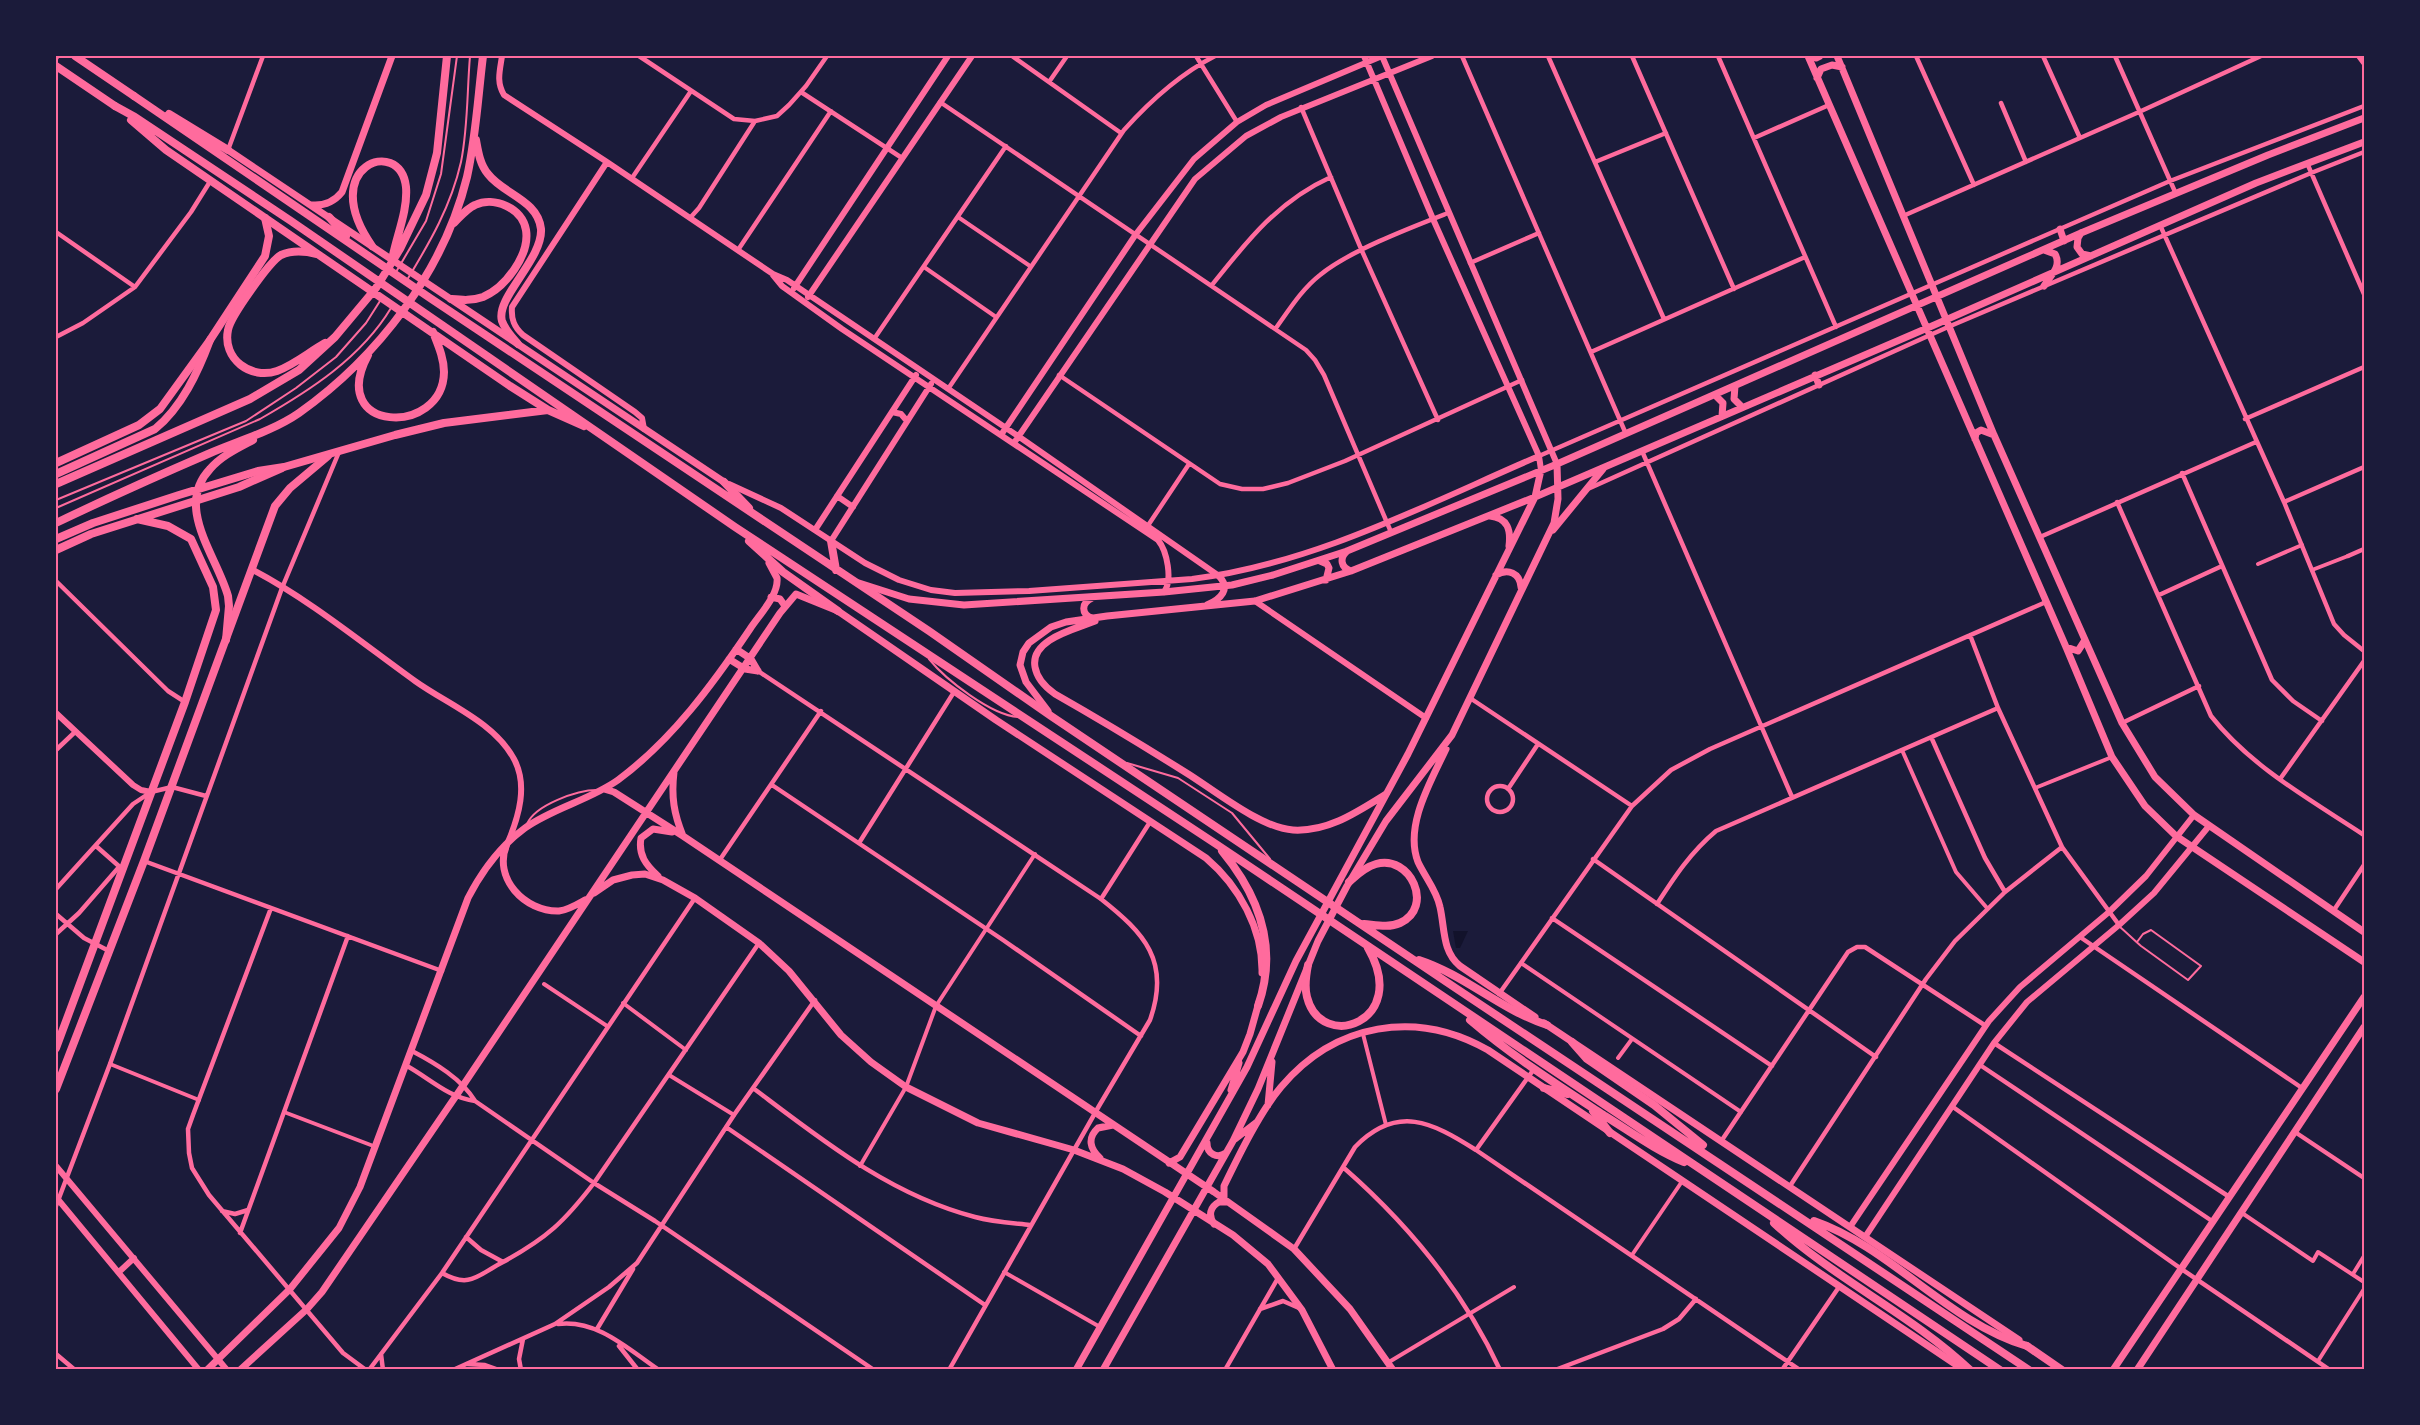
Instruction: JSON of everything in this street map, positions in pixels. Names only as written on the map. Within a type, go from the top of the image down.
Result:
[{"type":"highway","points":[[56,484],[250,399],[299,370],[335,337],[368,299],[391,265],[414,223],[432,175],[447,56]]},
{"type":"highway","points":[[226,640],[228,596],[197,518],[195,498],[202,481],[213,466],[299,413],[372,349],[416,292],[449,228],[464,187],[475,133],[483,56]]},
{"type":"highway","points":[[134,96],[184,122],[228,150]]},
{"type":"highway","points":[[134,96],[1360,924],[2029,1370]]},
{"type":"highway","points":[[115,106],[166,150],[548,410],[599,432]]},
{"type":"highway","points":[[115,106],[291,221],[735,527],[1216,844],[2000,1370]]},
{"type":"highway","points":[[475,133],[479,155],[486,171],[497,184],[528,205],[540,224],[541,235],[537,250],[502,311],[504,326],[518,344]]},
{"type":"highway","points":[[372,246],[356,219],[352,194],[360,171],[371,163],[382,162],[397,169],[406,189],[405,206],[391,265]]},
{"type":"highway","points":[[449,228],[474,205],[494,202],[505,205],[515,212],[524,224],[526,234],[524,250],[519,261],[499,287],[476,299],[451,299]]},
{"type":"highway","points":[[329,217],[356,248]]},
{"type":"highway","points":[[285,230],[291,221]]},
{"type":"highway","points":[[323,257],[296,251],[285,253],[274,259],[231,321],[227,333],[228,344],[234,358],[241,365],[253,373],[262,374],[287,367],[335,337]]},
{"type":"highway","points":[[364,285],[370,275]]},
{"type":"highway","points":[[372,349],[360,374],[358,389],[360,399],[366,407],[380,416],[404,417],[427,406],[442,385],[443,363],[429,329]]},
{"type":"highway","points":[[56,474],[155,429],[163,422],[189,386],[210,340]]},
{"type":"highway","points":[[56,539],[93,523],[159,502],[239,483],[258,471],[284,467],[435,425],[548,410]]},
{"type":"highway","points":[[56,523],[279,424]]},
{"type":"highway","points":[[724,482],[762,521]]},
{"type":"highway","points":[[735,527],[766,558],[838,611]]},
{"type":"highway","points":[[831,541],[836,570]]},
{"type":"highway","points":[[1216,844],[1247,889],[1265,934],[1267,972],[1258,1006]]},
{"type":"highway","points":[[1348,884],[1369,867],[1384,863],[1404,870],[1416,887],[1415,906],[1405,920],[1386,926],[1360,924]]},
{"type":"highway","points":[[1308,964],[1306,993],[1313,1011],[1332,1024],[1353,1025],[1368,1015],[1375,1006],[1380,993],[1379,972],[1366,945]]},
{"type":"highway","points":[[1410,957],[1443,969],[1508,1008],[1547,1025]]},
{"type":"highway","points":[[1442,996],[1491,1038],[1574,1096],[1660,1152],[1700,1168]]},
{"type":"highway","points":[[1572,1042],[1587,1059],[1674,1120],[1723,1164]]},
{"type":"highway","points":[[1544,1088],[1574,1096]]},
{"type":"highway","points":[[1587,1104],[1610,1133]]},
{"type":"highway","points":[[1756,1207],[1815,1258],[1937,1341],[1971,1370]]},
{"type":"highway","points":[[1804,1218],[1845,1235],[1987,1329],[2027,1346]]},
{"type":"main road","points":[[75,56],[134,96]]},
{"type":"main road","points":[[309,204],[327,204],[342,192],[392,56]]},
{"type":"main road","points":[[1810,56],[1816,58],[1820,56]]},
{"type":"main road","points":[[1810,56],[1817,78],[2066,647],[2112,758],[2145,806],[2176,837],[2364,962]]},
{"type":"main road","points":[[1836,56],[1994,435],[2122,723],[2155,777],[2194,815],[2364,932]]},
{"type":"main road","points":[[1817,78],[1821,69],[1832,65],[1842,67]]},
{"type":"main road","points":[[56,66],[115,106]]},
{"type":"main road","points":[[852,580],[909,599],[939,604],[1019,603],[1092,598],[1225,586],[1258,580],[1347,551],[1557,464],[2064,241],[2268,155],[2364,118]]},
{"type":"main road","points":[[1051,716],[1021,673],[1020,665],[1023,652],[1038,635],[1051,627],[1107,616],[1256,602],[1351,571],[1535,497],[1926,327],[1947,324],[2160,225],[2307,163],[2364,142]]},
{"type":"main road","points":[[228,150],[724,482]]},
{"type":"main road","points":[[56,463],[139,425],[155,414],[210,340],[268,250],[268,226],[264,216]]},
{"type":"main road","points":[[2060,229],[2064,241]]},
{"type":"main road","points":[[2081,234],[2077,241],[2078,250],[2091,256]]},
{"type":"main road","points":[[2044,250],[2053,252],[2058,259],[2057,268],[2044,286]]},
{"type":"main road","points":[[1815,375],[1819,385]]},
{"type":"main road","points":[[1735,386],[1734,399],[1742,407]]},
{"type":"main road","points":[[1714,395],[1723,403],[1722,416]]},
{"type":"main road","points":[[1975,439],[1976,434],[1981,430],[1994,435]]},
{"type":"main road","points":[[56,1089],[172,787],[275,506],[290,488],[329,455]]},
{"type":"main road","points":[[1557,464],[1556,515],[1548,537],[1452,735],[1415,827],[1415,849],[1419,864],[1439,902],[1445,941],[1450,955],[1460,966],[1499,994],[1722,1140],[2062,1370]]},
{"type":"main road","points":[[1548,537],[1605,466]]},
{"type":"main road","points":[[1076,1370],[1247,1067],[1310,936],[1388,793],[1508,552],[1535,497],[1541,470]]},
{"type":"main road","points":[[56,550],[91,534],[239,483]]},
{"type":"main road","points":[[1490,516],[1500,518],[1508,527],[1510,539],[1508,552]]},
{"type":"main road","points":[[56,1048],[216,615],[215,594],[191,539],[168,526],[137,519]]},
{"type":"main road","points":[[1347,551],[1342,563],[1351,571]]},
{"type":"main road","points":[[207,1370],[290,1289],[339,1228],[360,1187],[376,1147],[468,898],[485,867],[526,827],[602,790],[630,770],[672,732],[729,659],[776,589],[777,578],[766,558]]},
{"type":"main road","points":[[1320,561],[1329,568],[1330,573],[1326,580]]},
{"type":"main road","points":[[1496,575],[1503,572],[1514,573],[1519,579],[1521,590]]},
{"type":"main road","points":[[1196,609],[1218,599],[1223,593],[1225,586],[1219,576]]},
{"type":"main road","points":[[240,1370],[307,1309],[322,1292],[464,1086],[785,606],[796,594],[838,611],[954,692],[1212,863],[1227,880],[1243,904],[1253,926],[1261,952],[1262,978],[1258,1006],[1225,1107],[1203,1120]]},
{"type":"main road","points":[[771,597],[780,599],[785,606]]},
{"type":"main road","points":[[1092,598],[1085,602],[1083,608],[1086,615],[1092,618]]},
{"type":"main road","points":[[1107,616],[1064,633],[1040,648],[1035,660],[1037,673],[1044,685],[1055,694],[1274,826],[1292,830],[1318,828],[1356,813],[1388,793]]},
{"type":"main road","points":[[2066,647],[2078,651],[2085,640]]},
{"type":"main road","points":[[736,649],[751,659],[758,671]]},
{"type":"main road","points":[[729,659],[745,669],[758,671]]},
{"type":"main road","points":[[1103,1370],[1233,1141],[1258,1089],[1318,941],[1348,884],[1386,821],[1452,735]]},
{"type":"main road","points":[[674,770],[672,800],[674,815],[682,835]]},
{"type":"main road","points":[[602,790],[615,792],[682,835],[1294,1249],[1350,1309],[1393,1370]]},
{"type":"main road","points":[[663,880],[644,862],[640,854],[641,838],[647,832],[658,828],[682,835]]},
{"type":"main road","points":[[507,844],[503,852],[507,876],[524,901],[539,908],[560,911],[589,898],[605,884],[618,878],[645,874],[663,880],[695,898],[759,944],[789,971],[815,1000],[841,1035],[871,1062],[906,1087],[978,1123],[1074,1150],[1104,1161],[1123,1169],[1174,1198],[1258,1255],[1302,1310],[1333,1370]]},
{"type":"main road","points":[[2113,1370],[2364,997]]},
{"type":"main road","points":[[1226,1201],[1224,1186],[1268,1107],[1288,1080],[1312,1058],[1345,1039],[1384,1028],[1410,1026],[1450,1033],[1488,1050],[1959,1368]]},
{"type":"main road","points":[[2137,1370],[2364,1027]]},
{"type":"main road","points":[[1268,1107],[1273,1050]]},
{"type":"main road","points":[[1169,1163],[1180,1157],[1243,1052]]},
{"type":"main road","points":[[1233,1141],[1261,1119]]},
{"type":"main road","points":[[1104,1161],[1091,1146],[1091,1138],[1098,1128],[1113,1125]]},
{"type":"main road","points":[[1207,1140],[1207,1148],[1212,1154],[1220,1156],[1226,1152]]},
{"type":"main road","points":[[1214,1224],[1210,1215],[1211,1208],[1219,1202],[1226,1201]]},
{"type":"street","points":[[228,150],[264,56]]},
{"type":"street","points":[[502,56],[498,77],[499,87],[504,95],[1006,427],[1146,528],[1165,550],[1168,587],[1164,592]]},
{"type":"street","points":[[639,56],[734,119],[755,121],[777,116],[801,92],[827,56]]},
{"type":"street","points":[[791,293],[948,56]]},
{"type":"street","points":[[804,302],[972,56]]},
{"type":"street","points":[[1012,56],[1121,133]]},
{"type":"street","points":[[1049,82],[1067,56]]},
{"type":"street","points":[[1196,56],[1237,122]]},
{"type":"street","points":[[948,389],[1121,133],[1146,105],[1200,63],[1215,56]]},
{"type":"street","points":[[1001,435],[1136,234],[1188,165],[1237,122],[1266,105],[1366,59],[1382,56],[1557,464]]},
{"type":"street","points":[[1014,443],[1195,179],[1246,136],[1301,107],[1432,56]]},
{"type":"street","points":[[1462,56],[1626,434]]},
{"type":"street","points":[[1548,56],[1664,319]]},
{"type":"street","points":[[1632,56],[1734,289]]},
{"type":"street","points":[[1718,56],[1836,327]]},
{"type":"street","points":[[1916,56],[1974,185]]},
{"type":"street","points":[[2043,56],[2080,138]]},
{"type":"street","points":[[2115,56],[2176,194]]},
{"type":"street","points":[[1903,216],[2260,56]]},
{"type":"street","points":[[2358,56],[2364,64]]},
{"type":"street","points":[[1366,59],[1433,219],[1539,456],[1541,470]]},
{"type":"street","points":[[632,178],[691,91]]},
{"type":"street","points":[[801,92],[902,158]]},
{"type":"street","points":[[940,102],[1276,328],[1305,350],[1320,367],[1391,532]]},
{"type":"street","points":[[2001,103],[2026,162]]},
{"type":"street","points":[[1754,138],[1829,105]]},
{"type":"street","points":[[724,482],[781,508],[865,563],[899,580],[931,590],[955,593],[1029,591],[1168,581],[1219,576],[1274,564],[1386,522],[2170,181],[2364,106]]},
{"type":"street","points":[[1301,107],[1362,251],[1438,420]]},
{"type":"street","points":[[738,250],[831,111]]},
{"type":"street","points":[[690,218],[699,208],[755,121]]},
{"type":"street","points":[[1595,162],[1666,133]]},
{"type":"street","points":[[874,339],[1006,146]]},
{"type":"street","points":[[1587,489],[1929,336],[1947,324],[2044,286],[2364,152]]},
{"type":"street","points":[[608,162],[512,307],[511,313],[516,328],[524,335],[635,412],[642,418],[645,429]]},
{"type":"street","points":[[2307,163],[2364,294]]},
{"type":"street","points":[[1212,285],[1256,231],[1274,214],[1311,186],[1331,177]]},
{"type":"street","points":[[56,337],[83,323],[135,287],[191,212],[211,180]]},
{"type":"street","points":[[1276,328],[1320,274],[1362,251],[1448,213]]},
{"type":"street","points":[[958,217],[1030,266]]},
{"type":"street","points":[[2160,225],[2284,502],[2334,624],[2364,651]]},
{"type":"street","points":[[56,232],[135,287]]},
{"type":"street","points":[[1469,263],[1539,233]]},
{"type":"street","points":[[1591,352],[1805,257]]},
{"type":"street","points":[[924,267],[996,316]]},
{"type":"street","points":[[772,274],[791,293],[915,377],[1219,576]]},
{"type":"street","points":[[2245,418],[2364,366]]},
{"type":"street","points":[[816,530],[920,370]]},
{"type":"street","points":[[1059,375],[1220,484],[1242,489],[1263,489],[1288,483],[1438,420],[1522,380]]},
{"type":"street","points":[[831,541],[934,380]]},
{"type":"street","points":[[892,412],[901,414],[907,421]]},
{"type":"street","points":[[2040,537],[2256,442]]},
{"type":"street","points":[[1641,451],[1792,797]]},
{"type":"street","points":[[199,1370],[119,1272],[56,1201],[110,1064],[177,873],[282,588],[339,452]]},
{"type":"street","points":[[1146,528],[1189,464]]},
{"type":"street","points":[[2284,502],[2364,467]]},
{"type":"street","points":[[2182,473],[2272,680],[2293,701],[2322,721]]},
{"type":"street","points":[[837,496],[853,507]]},
{"type":"street","points":[[2117,502],[2211,716],[2229,739],[2254,761],[2364,835]]},
{"type":"street","points":[[2258,564],[2302,545]]},
{"type":"street","points":[[2312,570],[2364,549]]},
{"type":"street","points":[[2159,596],[2222,566]]},
{"type":"street","points":[[252,570],[282,588],[475,720],[506,747],[520,773],[521,793],[518,819],[507,844]]},
{"type":"street","points":[[56,581],[168,691],[185,702]]},
{"type":"street","points":[[1256,602],[1426,718]]},
{"type":"street","points":[[1499,994],[1632,806],[1658,780],[1684,762],[2046,602]]},
{"type":"street","points":[[1970,635],[1998,708],[2062,847],[2119,926]]},
{"type":"street","points":[[2280,779],[2364,661]]},
{"type":"street","points":[[758,671],[1101,898],[1137,929],[1148,944],[1157,970],[1156,1004],[1141,1036],[1030,1225],[949,1370]]},
{"type":"street","points":[[2122,723],[2199,686]]},
{"type":"street","points":[[859,843],[954,692]]},
{"type":"street","points":[[1470,698],[1632,806]]},
{"type":"street","points":[[1657,904],[1683,864],[1716,831],[1932,739],[1998,708]]},
{"type":"street","points":[[719,861],[820,711]]},
{"type":"street","points":[[56,712],[133,785],[151,792]]},
{"type":"street","points":[[56,750],[75,732]]},
{"type":"street","points":[[1932,739],[1985,858],[2005,892]]},
{"type":"street","points":[[1508,789],[1538,744]]},
{"type":"street","points":[[1902,750],[1956,872],[1986,908]]},
{"type":"street","points":[[2035,788],[2112,758]]},
{"type":"street","points":[[772,785],[986,928],[1141,1036]]},
{"type":"street","points":[[56,889],[133,804],[151,792],[172,787],[206,796]]},
{"type":"street","points":[[1497,787],[1508,789],[1513,798],[1511,806],[1500,812],[1492,809],[1487,798],[1490,791],[1497,787]]},
{"type":"street","points":[[1850,1227],[1986,1026],[2020,987],[2109,912],[2146,876],[2194,815]]},
{"type":"street","points":[[1101,898],[1150,822]]},
{"type":"street","points":[[1865,1237],[1994,1043],[2027,1002],[2095,947],[2154,893],[2209,826]]},
{"type":"street","points":[[56,934],[121,868],[96,846]]},
{"type":"street","points":[[1790,1186],[1923,984],[1955,940],[1986,908],[2062,847]]},
{"type":"street","points":[[860,1166],[906,1087],[936,1006],[1035,854]]},
{"type":"street","points":[[1593,859],[1876,1057]]},
{"type":"street","points":[[144,861],[442,971]]},
{"type":"street","points":[[2334,910],[2364,865]]},
{"type":"street","points":[[271,908],[188,1129],[192,1168],[221,1210],[343,1353],[368,1370],[442,1273],[695,898]]},
{"type":"street","points":[[56,914],[93,944],[109,951]]},
{"type":"street","points":[[1552,918],[1772,1066]]},
{"type":"street","points":[[240,1233],[348,936]]},
{"type":"street","points":[[2080,937],[2302,1088]]},
{"type":"street","points":[[442,1273],[464,1282],[533,1246],[569,1216],[594,1184],[759,944]]},
{"type":"street","points":[[1722,1140],[1848,952],[1857,947],[1865,947],[1986,1026]]},
{"type":"street","points":[[1521,963],[1741,1112]]},
{"type":"street","points":[[544,984],[607,1026]]},
{"type":"street","points":[[597,1329],[637,1263],[726,1127],[815,1000]]},
{"type":"street","points":[[623,1003],[687,1050]]},
{"type":"street","points":[[1363,1033],[1386,1125]]},
{"type":"street","points":[[1618,1058],[1632,1039]]},
{"type":"street","points":[[1994,1043],[2228,1196]]},
{"type":"street","points":[[412,1052],[464,1086],[475,1101]]},
{"type":"street","points":[[110,1064],[199,1100]]},
{"type":"street","points":[[1980,1065],[2212,1221]]},
{"type":"street","points":[[407,1066],[456,1096],[475,1101],[594,1184],[662,1226],[874,1370]]},
{"type":"street","points":[[1476,1150],[1534,1069]]},
{"type":"street","points":[[669,1074],[734,1115]]},
{"type":"street","points":[[753,1088],[860,1166],[908,1193],[976,1218],[1030,1225]]},
{"type":"street","points":[[1953,1107],[2180,1268],[2330,1370]]},
{"type":"street","points":[[284,1112],[376,1147]]},
{"type":"street","points":[[1294,1249],[1356,1147],[1365,1137],[1386,1125],[1414,1121],[1444,1129],[1800,1370]]},
{"type":"street","points":[[726,1127],[985,1305]]},
{"type":"street","points":[[2295,1132],[2364,1178]]},
{"type":"street","points":[[56,1166],[227,1370]]},
{"type":"street","points":[[1344,1168],[1412,1234],[1445,1275],[1470,1313],[1500,1370]]},
{"type":"street","points":[[1632,1256],[1683,1180]]},
{"type":"street","points":[[221,1210],[235,1214],[248,1210]]},
{"type":"street","points":[[2242,1213],[2313,1261],[2318,1252],[2364,1282]]},
{"type":"street","points":[[466,1237],[481,1250],[503,1262]]},
{"type":"street","points":[[2353,1274],[2364,1256]]},
{"type":"street","points":[[119,1272],[134,1258]]},
{"type":"street","points":[[453,1370],[555,1324],[609,1287],[637,1263]]},
{"type":"street","points":[[1004,1272],[1100,1328]]},
{"type":"street","points":[[1225,1369],[1278,1278]]},
{"type":"street","points":[[1389,1362],[1514,1287]]},
{"type":"street","points":[[1782,1370],[1839,1287]]},
{"type":"street","points":[[2318,1361],[2364,1289]]},
{"type":"street","points":[[1555,1370],[1664,1329],[1679,1319],[1696,1299]]},
{"type":"street","points":[[1260,1309],[1283,1301],[1302,1310]]},
{"type":"street","points":[[555,1324],[579,1323],[597,1329],[659,1370]]},
{"type":"street","points":[[521,1370],[519,1359],[523,1339]]},
{"type":"street","points":[[616,1341],[638,1370]]},
{"type":"street","points":[[381,1352],[383,1370]]},
{"type":"street","points":[[56,1354],[75,1370]]},
{"type":"street","points":[[466,1364],[485,1365],[499,1370]]},
{"type":"lane","points":[[56,500],[246,421],[296,388],[336,357],[374,311],[429,214],[444,158],[457,56]]},
{"type":"lane","points":[[56,508],[260,419],[306,392],[363,343],[386,317],[432,240],[447,209],[461,161],[470,56]]},
{"type":"lane","points":[[1115,759],[1178,778],[1232,813],[1278,868]]},
{"type":"lane","points":[[2119,926],[2137,942],[2188,980],[2201,966],[2151,930],[2143,934],[2137,942]]},
{"type":"shaded area","points":[[1453,931],[1468,931],[1460,948],[1456,948]]}]
